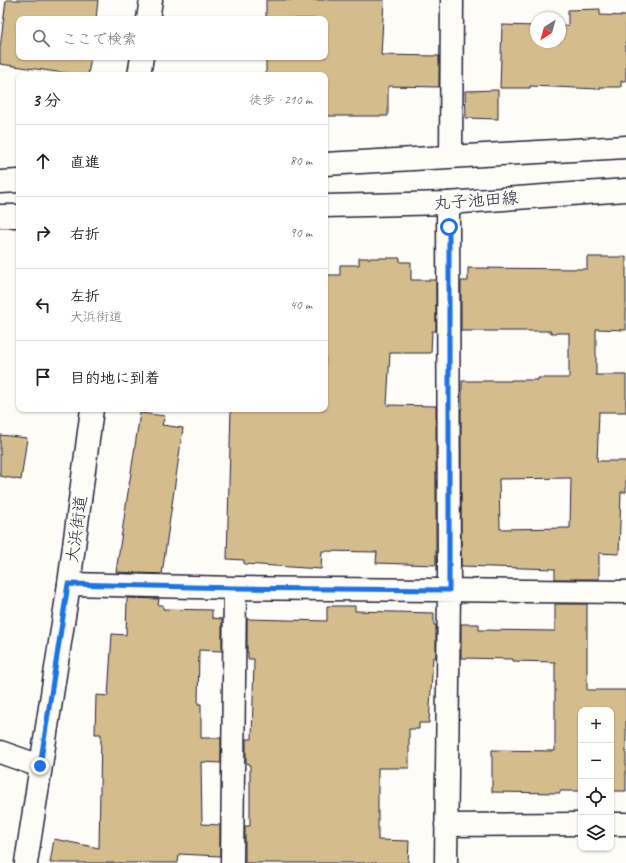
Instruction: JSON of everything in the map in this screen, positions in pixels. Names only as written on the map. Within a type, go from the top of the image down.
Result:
[{"type":"street","points":[[148,16],[151,0]]},
{"type":"street","points":[[451,156],[452,0]]},
{"type":"street","points":[[140,72],[142,60]]},
{"type":"street","points":[[328,164],[626,147]]},
{"type":"street","points":[[0,182],[16,181]]},
{"type":"street","name":"丸子池田線","points":[[328,206],[448,203],[626,190]]},
{"type":"street","points":[[446,863],[449,590],[448,203]]},
{"type":"street","points":[[0,216],[16,216]]},
{"type":"street","name":"大浜街道","points":[[26,863],[68,584],[92,412]]},
{"type":"street","points":[[68,584],[235,588],[626,592]]},
{"type":"street","points":[[232,863],[235,588]]},
{"type":"street","points":[[0,752],[40,766]]},
{"type":"street","points":[[446,824],[578,824]]},
{"type":"street","points":[[614,824],[626,824]]},
{"type":"building","points":[[6,0],[98,0],[96,16],[16,16],[16,60],[90,60],[88,72],[57,72],[0,64],[0,48]]},
{"type":"building","points":[[266,0],[384,0],[381,55],[439,56],[439,87],[388,86],[388,116],[328,116],[328,72],[266,72],[266,60],[328,60],[328,16],[266,16]]},
{"type":"building","points":[[600,9],[600,15],[626,16],[626,81],[621,81],[621,87],[600,87],[600,89],[530,86],[530,88],[500,88],[502,25],[530,26],[530,48],[566,48],[568,10]]},
{"type":"building","points":[[498,90],[498,119],[466,118],[465,91]]},
{"type":"building","points":[[587,257],[626,257],[626,330],[596,329],[596,375],[626,375],[626,412],[599,412],[597,461],[626,461],[626,492],[621,492],[619,554],[599,553],[599,579],[555,579],[555,569],[461,566],[462,381],[511,381],[538,380],[538,378],[569,378],[569,333],[551,333],[551,331],[461,331],[461,281],[468,281],[468,268],[587,269]],"holes":[[[571,478],[570,528],[500,529],[499,479]]]},
{"type":"building","points":[[359,258],[400,258],[400,262],[411,262],[411,280],[436,280],[436,331],[432,331],[431,353],[390,353],[387,405],[436,406],[436,565],[376,563],[377,552],[322,551],[321,569],[244,564],[244,560],[227,559],[231,412],[328,412],[328,275],[340,275],[340,265],[359,265]]},
{"type":"building","points":[[140,413],[165,416],[162,425],[183,428],[162,574],[116,572]]},
{"type":"building","points":[[0,435],[27,438],[21,480],[0,476]]},
{"type":"building","points":[[127,598],[159,599],[158,605],[163,605],[163,609],[212,610],[212,618],[222,619],[222,651],[199,650],[198,704],[201,704],[201,738],[221,738],[221,763],[201,762],[202,824],[220,825],[220,856],[179,854],[178,863],[50,863],[54,839],[99,848],[101,734],[95,734],[96,695],[108,696],[112,634],[126,635]]},
{"type":"building","points":[[555,604],[587,604],[587,690],[626,690],[626,791],[614,791],[614,707],[578,707],[578,791],[560,791],[560,793],[492,792],[492,750],[555,751],[555,662],[513,661],[513,659],[461,658],[461,624],[479,624],[479,630],[555,631]]},
{"type":"building","points":[[327,606],[355,606],[355,611],[434,613],[434,625],[436,625],[436,657],[433,657],[429,723],[419,723],[419,729],[409,729],[409,768],[378,768],[378,840],[409,841],[408,863],[245,863],[245,826],[250,826],[250,764],[246,763],[246,739],[252,739],[254,659],[248,659],[247,619],[327,621]]},
{"type":"route","points":[[40,766],[68,584],[235,588],[449,590],[449,227]]}]
